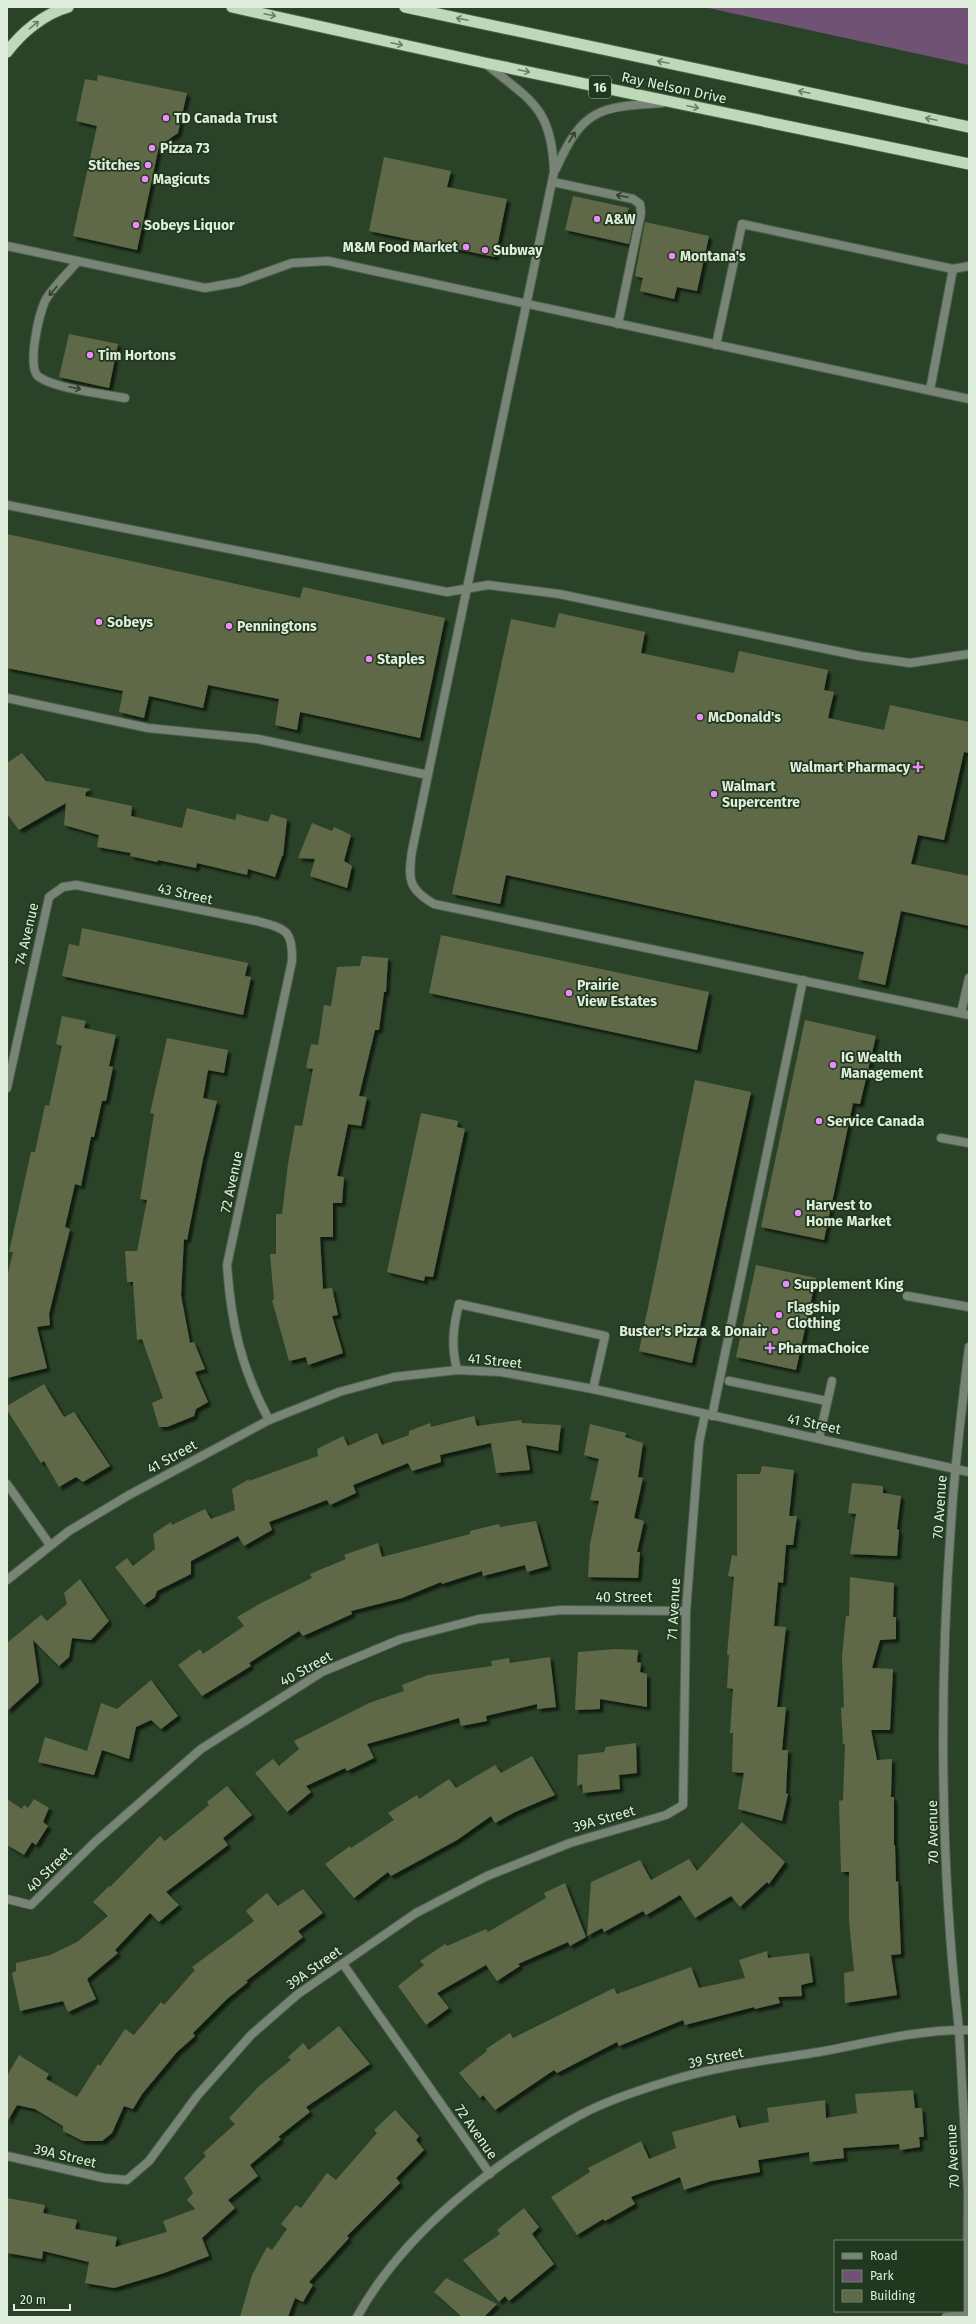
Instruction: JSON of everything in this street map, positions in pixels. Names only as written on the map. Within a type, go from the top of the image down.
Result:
[{"type":"highway","points":[[7,52],[15,40],[45,16],[68,7]]},
{"type":"highway","name":"Ray Nelson Drive","points":[[232,7],[485,63],[969,164]]},
{"type":"highway","name":"Ray Nelson Drive","points":[[405,7],[969,127]]},
{"type":"street","points":[[485,63],[532,101],[544,118],[554,145],[554,172],[408,875],[413,887],[421,897],[434,904],[965,1014],[969,978]]},
{"type":"street","points":[[554,172],[577,128],[598,112],[619,105],[670,102]]},
{"type":"street","points":[[553,182],[633,199],[640,204],[641,213],[637,236],[618,324]]},
{"type":"street","points":[[716,344],[742,224],[953,269],[969,266]]},
{"type":"street","points":[[7,246],[205,288],[239,282],[292,263],[307,260],[328,261],[969,399]]},
{"type":"street","points":[[78,261],[45,301],[33,355],[33,368],[38,376],[51,383],[125,398]]},
{"type":"street","points":[[930,390],[953,269]]},
{"type":"street","points":[[7,505],[447,592],[488,586],[559,594],[860,656],[910,663],[969,654]]},
{"type":"street","points":[[7,698],[148,728],[258,738],[428,775]]},
{"type":"street","name":"43 Street","points":[[63,887],[76,884],[257,922],[284,929],[293,945]]},
{"type":"street","name":"74 Avenue","points":[[7,1088],[49,897],[63,887]]},
{"type":"street","name":"72 Avenue","points":[[269,1420],[248,1378],[237,1338],[229,1299],[227,1265],[292,961],[293,945]]},
{"type":"street","name":"71 Avenue","points":[[683,1806],[686,1611],[700,1438],[708,1415],[803,980]]},
{"type":"street","points":[[941,1138],[969,1144]]},
{"type":"street","points":[[907,1296],[969,1307]]},
{"type":"street","points":[[457,1370],[452,1352],[453,1325],[459,1304],[605,1336],[593,1389]]},
{"type":"street","name":"70 Avenue","points":[[968,2315],[968,2190],[959,2030],[947,1878],[944,1727],[945,1636],[956,1469],[969,1347]]},
{"type":"street","name":"41 Street","points":[[50,1545],[129,1495],[269,1420],[339,1392],[394,1377],[457,1370],[501,1372],[593,1389],[969,1472]]},
{"type":"street","points":[[819,1438],[832,1380]]},
{"type":"street","points":[[729,1381],[827,1401]]},
{"type":"street","points":[[7,1484],[50,1545],[7,1580]]},
{"type":"street","name":"40 Street","points":[[7,1899],[31,1905],[95,1842],[201,1749],[322,1672],[401,1639],[479,1619],[561,1610],[686,1611]]},
{"type":"street","name":"39A Street","points":[[7,2156],[104,2178],[127,2180],[148,2162],[197,2096],[251,2035],[298,1994],[416,1913],[487,1876],[570,1843],[666,1815],[683,1806]]},
{"type":"street","name":"72 Avenue","points":[[343,1964],[490,2174],[443,2211],[399,2257],[366,2302],[357,2317]]},
{"type":"street","name":"39 Street","points":[[490,2174],[538,2140],[581,2114],[626,2095],[672,2080],[733,2067],[925,2032],[969,2030]]},
{"type":"street","points":[[946,2317],[968,2315]]},
{"type":"green space","points":[[704,7],[969,7],[969,65]]},
{"type":"building","points":[[98,75],[187,93],[178,133],[159,146],[137,250],[73,236],[97,126],[76,121],[85,79],[97,81]]},
{"type":"building","points":[[384,157],[451,171],[447,187],[507,199],[495,257],[369,231]]},
{"type":"building","name":"A&W","points":[[573,196],[629,208],[626,218],[634,220],[629,244],[565,230]]},
{"type":"building","points":[[645,222],[709,236],[697,291],[677,287],[674,299],[640,291],[643,278],[635,276]]},
{"type":"building","name":"Tim Hortons","points":[[69,334],[118,344],[109,388],[59,377]]},
{"type":"building","points":[[7,534],[300,598],[303,587],[445,618],[420,738],[300,712],[297,730],[275,725],[279,699],[208,685],[203,708],[149,696],[144,718],[119,712],[123,691],[7,668]]},
{"type":"building","name":"Walmart Supercentre","points":[[559,613],[645,632],[641,653],[734,673],[739,651],[828,670],[824,690],[834,692],[828,718],[884,730],[890,705],[969,722],[969,753],[964,752],[944,840],[918,835],[911,864],[969,876],[969,926],[901,911],[885,985],[858,979],[864,952],[506,875],[500,904],[452,894],[511,619],[555,628]]},
{"type":"building","points":[[22,753],[46,781],[91,789],[86,792],[85,796],[132,806],[131,816],[182,828],[187,808],[235,820],[237,814],[268,822],[271,814],[287,819],[283,856],[275,877],[248,869],[247,875],[197,863],[196,868],[158,860],[157,862],[130,856],[131,853],[97,847],[99,835],[64,825],[66,803],[19,830],[7,814],[7,763]]},
{"type":"building","points":[[312,823],[332,831],[334,827],[351,835],[344,861],[352,866],[347,888],[310,876],[315,859],[298,858]]},
{"type":"building","points":[[82,928],[248,963],[245,976],[251,977],[243,1015],[62,976],[69,944],[79,946]]},
{"type":"building","name":"Prairie View Estates","points":[[441,935],[709,992],[697,1050],[429,993]]},
{"type":"building","points":[[362,956],[388,958],[386,992],[384,992],[379,1030],[375,1030],[359,1096],[367,1097],[361,1126],[348,1124],[337,1176],[344,1177],[342,1203],[333,1203],[333,1237],[320,1237],[323,1289],[332,1288],[338,1315],[332,1316],[343,1353],[308,1365],[306,1357],[289,1361],[272,1300],[274,1300],[270,1254],[276,1254],[276,1214],[282,1214],[288,1164],[295,1125],[302,1126],[313,1069],[306,1068],[311,1044],[318,1045],[324,1005],[331,1006],[337,967],[360,966]]},
{"type":"building","points":[[62,1016],[86,1021],[84,1028],[116,1035],[109,1066],[113,1067],[106,1101],[102,1101],[94,1137],[91,1137],[81,1186],[75,1184],[65,1227],[70,1229],[49,1314],[50,1325],[37,1327],[47,1368],[7,1378],[7,1277],[13,1252],[9,1252],[31,1152],[35,1152],[45,1105],[49,1106],[62,1046],[56,1044]]},
{"type":"building","points":[[805,1020],[876,1036],[860,1104],[853,1103],[824,1240],[761,1227]]},
{"type":"building","points":[[167,1038],[228,1050],[224,1073],[208,1070],[203,1098],[217,1101],[203,1159],[187,1240],[184,1239],[181,1295],[190,1343],[194,1342],[205,1369],[195,1372],[208,1402],[196,1409],[194,1416],[167,1427],[159,1427],[152,1403],[163,1398],[142,1339],[137,1340],[133,1282],[127,1282],[125,1251],[137,1251],[147,1200],[140,1199],[154,1114],[150,1113]]},
{"type":"building","points":[[695,1080],[751,1092],[692,1363],[639,1351]]},
{"type":"building","points":[[421,1113],[458,1121],[457,1127],[465,1129],[433,1277],[425,1276],[424,1281],[387,1272]]},
{"type":"building","points":[[756,1265],[816,1278],[796,1370],[736,1357]]},
{"type":"building","points":[[44,1384],[64,1417],[74,1412],[110,1466],[83,1482],[76,1477],[59,1487],[44,1461],[41,1463],[7,1410],[7,1406]]},
{"type":"building","points":[[474,1416],[477,1426],[521,1420],[522,1423],[561,1425],[558,1451],[526,1445],[530,1470],[496,1473],[491,1443],[440,1455],[441,1462],[412,1471],[408,1463],[353,1485],[356,1493],[330,1505],[327,1500],[269,1522],[272,1530],[244,1546],[238,1536],[191,1561],[191,1574],[157,1591],[155,1597],[144,1605],[115,1567],[127,1558],[133,1566],[155,1549],[153,1534],[171,1522],[172,1525],[205,1509],[211,1519],[235,1510],[232,1489],[249,1479],[249,1481],[318,1456],[317,1449],[343,1436],[348,1446],[377,1433],[382,1445],[409,1435],[409,1431],[430,1423],[431,1427]]},
{"type":"building","points":[[590,1424],[626,1433],[625,1437],[643,1443],[638,1477],[643,1478],[634,1518],[644,1521],[637,1552],[640,1552],[638,1578],[588,1577],[590,1544],[599,1501],[590,1500],[599,1459],[584,1455]]},
{"type":"building","points":[[762,1466],[794,1470],[789,1516],[797,1516],[793,1545],[786,1545],[783,1583],[778,1582],[774,1626],[786,1627],[777,1707],[786,1707],[782,1750],[788,1750],[786,1793],[788,1794],[782,1821],[738,1809],[744,1773],[732,1772],[733,1733],[730,1733],[733,1689],[727,1688],[729,1655],[727,1655],[734,1577],[728,1576],[732,1555],[737,1556],[737,1474],[760,1474]]},
{"type":"building","points":[[852,1483],[883,1486],[883,1493],[901,1496],[897,1529],[899,1530],[897,1556],[850,1554],[856,1514],[848,1513]]},
{"type":"building","points":[[536,1521],[548,1566],[527,1572],[525,1565],[483,1576],[482,1571],[442,1584],[441,1582],[402,1598],[351,1611],[352,1614],[303,1636],[299,1631],[249,1663],[251,1666],[202,1696],[178,1665],[200,1649],[203,1654],[244,1626],[237,1617],[263,1602],[312,1578],[310,1574],[346,1559],[344,1555],[378,1543],[382,1557],[470,1534],[470,1531],[499,1524],[500,1527]]},
{"type":"building","points":[[850,1577],[894,1583],[893,1617],[896,1617],[896,1639],[880,1640],[872,1668],[893,1669],[890,1730],[871,1730],[877,1760],[892,1759],[891,1797],[894,1797],[894,1845],[896,1882],[898,1881],[901,1954],[891,1955],[897,1995],[845,2003],[844,1973],[854,1971],[849,1921],[849,1872],[841,1872],[839,1801],[843,1800],[845,1744],[843,1744],[841,1708],[844,1707],[842,1657],[846,1616],[849,1616]]},
{"type":"building","points":[[80,1579],[109,1621],[91,1640],[72,1638],[69,1657],[59,1666],[33,1640],[39,1682],[7,1711],[7,1643],[41,1615],[47,1621],[67,1604],[64,1593]]},
{"type":"building","points":[[616,1649],[638,1650],[637,1662],[641,1663],[640,1672],[647,1674],[647,1707],[600,1699],[600,1709],[575,1710],[578,1652]]},
{"type":"building","points":[[550,1657],[556,1707],[537,1709],[537,1704],[486,1716],[487,1721],[461,1726],[459,1718],[367,1744],[374,1758],[347,1771],[345,1768],[306,1786],[311,1792],[287,1812],[255,1773],[273,1759],[279,1766],[299,1749],[294,1741],[369,1703],[404,1691],[402,1685],[428,1675],[492,1666],[491,1661],[509,1658],[510,1663]]},
{"type":"building","points":[[151,1680],[178,1716],[161,1729],[151,1720],[136,1727],[129,1759],[102,1750],[94,1775],[38,1762],[45,1737],[87,1751],[101,1703],[117,1709]]},
{"type":"building","points":[[636,1743],[637,1773],[619,1775],[620,1789],[583,1793],[582,1784],[577,1786],[578,1755],[604,1752],[606,1747]]},
{"type":"building","points":[[532,1756],[555,1795],[515,1812],[495,1823],[491,1816],[457,1840],[391,1876],[388,1872],[354,1898],[325,1864],[350,1846],[351,1848],[394,1820],[388,1813],[417,1795],[419,1799],[449,1779],[456,1788],[495,1765],[501,1773]]},
{"type":"building","points":[[227,1786],[252,1815],[223,1838],[228,1845],[166,1892],[179,1905],[159,1922],[150,1913],[115,1950],[118,1953],[87,1979],[96,1999],[68,2012],[63,2001],[20,2011],[12,1973],[16,1971],[16,1963],[50,1955],[77,1942],[108,1916],[93,1902],[109,1886],[110,1887],[160,1836],[165,1841],[209,1805],[207,1802]]},
{"type":"building","points":[[7,1799],[22,1809],[24,1805],[28,1808],[34,1799],[49,1808],[43,1822],[48,1826],[36,1845],[32,1842],[24,1855],[7,1845]]},
{"type":"building","points":[[742,1822],[785,1862],[769,1884],[767,1882],[740,1907],[731,1896],[695,1918],[680,1895],[646,1915],[643,1911],[604,1932],[602,1928],[587,1936],[591,1882],[640,1860],[651,1880],[689,1859],[697,1871]]},
{"type":"building","points":[[565,1883],[586,1937],[570,1946],[568,1942],[518,1964],[520,1966],[497,1981],[486,1965],[437,1993],[449,2008],[426,2025],[398,1986],[424,1965],[420,1961],[445,1944],[447,1946],[486,1929],[488,1932],[546,1898],[544,1893]]},
{"type":"building","points":[[303,1889],[323,1913],[298,1931],[303,1937],[246,1981],[248,1982],[227,1999],[193,2033],[195,2036],[177,2052],[142,2094],[133,2109],[124,2106],[112,2133],[102,2141],[83,2141],[63,2131],[63,2126],[35,2109],[17,2105],[7,2122],[7,2076],[19,2055],[49,2074],[46,2079],[77,2097],[98,2064],[100,2066],[125,2029],[134,2035],[161,2002],[164,2005],[195,1970],[192,1967],[254,1921],[246,1911],[267,1893],[278,1906]]},
{"type":"building","points":[[767,1951],[768,1958],[809,1953],[813,1982],[801,1985],[802,1996],[778,1997],[780,2003],[755,2009],[754,2007],[685,2025],[683,2020],[619,2046],[617,2042],[557,2073],[554,2070],[495,2110],[483,2095],[480,2098],[459,2073],[487,2051],[486,2049],[510,2033],[513,2038],[614,1988],[617,1994],[691,1967],[699,1988],[745,1978],[739,1960]]},
{"type":"building","points":[[339,2026],[370,2064],[306,2107],[310,2112],[278,2137],[281,2139],[250,2165],[258,2176],[228,2200],[235,2208],[202,2238],[209,2256],[164,2273],[114,2288],[85,2283],[89,2262],[43,2251],[42,2259],[7,2253],[7,2198],[45,2205],[43,2213],[77,2220],[75,2229],[117,2237],[115,2247],[167,2232],[163,2221],[195,2209],[187,2200],[193,2193],[184,2178],[206,2156],[203,2153],[235,2124],[229,2118],[259,2086],[291,2060],[288,2057],[303,2043],[309,2050]]},
{"type":"building","points":[[913,2090],[915,2108],[922,2108],[924,2137],[919,2137],[920,2147],[900,2150],[899,2144],[843,2148],[844,2158],[810,2162],[809,2152],[758,2160],[760,2172],[711,2181],[684,2190],[680,2177],[631,2197],[635,2204],[605,2221],[603,2219],[577,2235],[551,2197],[590,2172],[588,2168],[641,2141],[649,2159],[676,2148],[672,2132],[735,2115],[739,2128],[769,2122],[767,2108],[825,2100],[826,2118],[857,2113],[855,2094]]},
{"type":"building","points":[[395,2110],[419,2136],[416,2140],[424,2150],[396,2178],[400,2183],[347,2236],[349,2238],[309,2282],[313,2285],[303,2302],[295,2298],[288,2317],[240,2317],[252,2275],[267,2247],[272,2250],[287,2229],[281,2224],[296,2205],[301,2208],[327,2173],[336,2180],[377,2133],[374,2130]]},
{"type":"building","points":[[524,2208],[539,2227],[532,2234],[554,2264],[509,2301],[505,2296],[499,2302],[463,2260],[500,2234],[497,2230]]},
{"type":"building","points":[[446,2278],[497,2304],[484,2317],[462,2317],[434,2292]]},
{"type":"place","name":"TD Canada Trust","points":[[166,118]]},
{"type":"place","name":"Pizza 73","points":[[152,148]]},
{"type":"place","name":"Stitches","points":[[148,165]]},
{"type":"place","name":"Magicuts","points":[[145,179]]},
{"type":"place","name":"A&W","points":[[597,219]]},
{"type":"place","name":"Sobeys Liquor","points":[[136,225]]},
{"type":"place","name":"M&M Food Market","points":[[466,247]]},
{"type":"place","name":"Subway","points":[[485,250]]},
{"type":"place","name":"Montana's","points":[[672,256]]},
{"type":"place","name":"Tim Hortons","points":[[90,355]]},
{"type":"place","name":"Sobeys","points":[[99,622]]},
{"type":"place","name":"Penningtons","points":[[229,626]]},
{"type":"place","name":"Staples","points":[[369,659]]},
{"type":"place","name":"McDonald's","points":[[700,717]]},
{"type":"place","name":"Walmart Pharmacy","points":[[918,767]]},
{"type":"place","name":"Walmart Supercentre","points":[[714,794]]},
{"type":"place","name":"Prairie View Estates","points":[[569,993]]},
{"type":"place","name":"IG Wealth Management","points":[[833,1065]]},
{"type":"place","name":"Service Canada","points":[[819,1121]]},
{"type":"place","name":"Harvest to Home Market","points":[[798,1213]]},
{"type":"place","name":"Supplement King","points":[[786,1284]]},
{"type":"place","name":"Flagship Clothing","points":[[779,1315]]},
{"type":"place","name":"Buster's Pizza & Donair","points":[[775,1331]]},
{"type":"place","name":"PharmaChoice","points":[[770,1348]]}]
